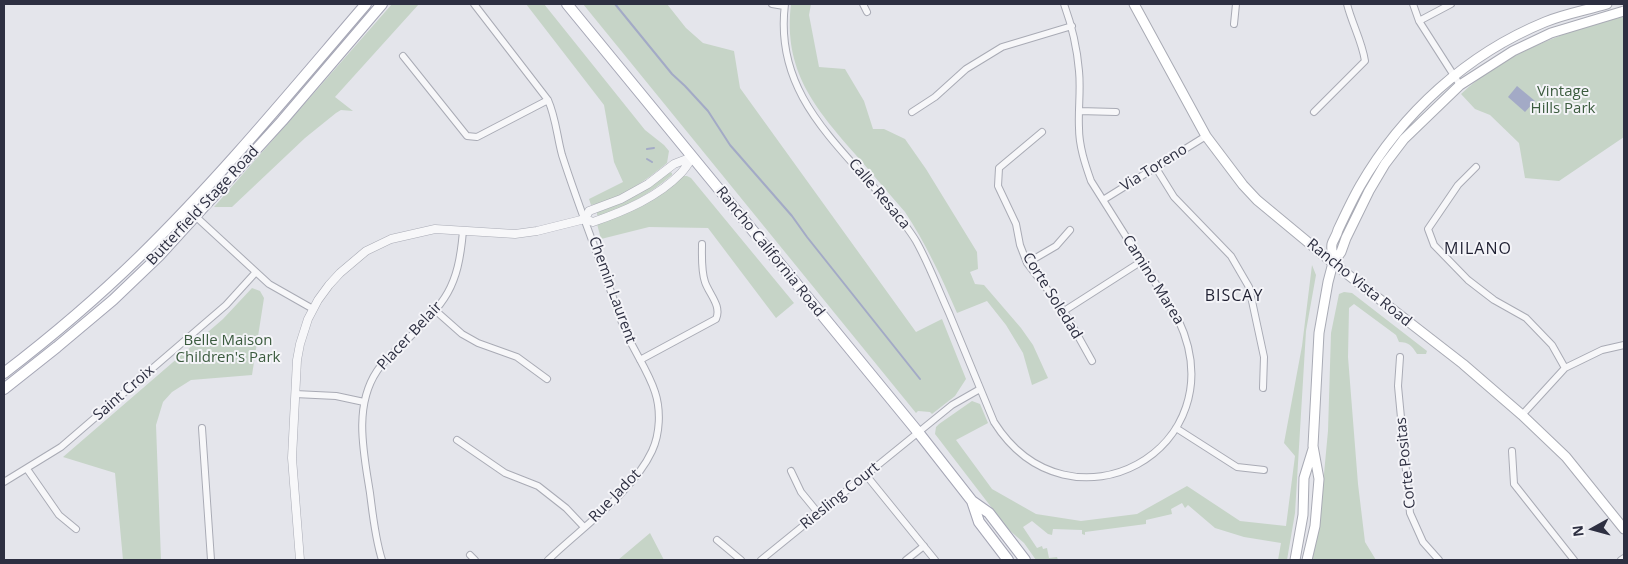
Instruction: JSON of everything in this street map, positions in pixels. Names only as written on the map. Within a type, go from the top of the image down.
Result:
[{"type":"main road","name":"Butterfield Stage Road","points":[[4,373],[88,304],[187,208],[366,4]]},
{"type":"main road","name":"Butterfield Stage Road","points":[[4,389],[113,300],[159,256],[282,121],[382,4]]},
{"type":"main road","name":"Rancho California Road","points":[[567,4],[918,432],[972,501],[989,513],[1024,560]]},
{"type":"main road","name":"Rancho Vista Road","points":[[1134,4],[1206,136],[1243,185],[1257,200],[1333,263],[1463,364],[1522,415],[1566,457],[1624,529]]},
{"type":"main road","points":[[1295,560],[1303,515],[1304,478],[1313,446],[1319,333],[1333,263],[1332,244],[1349,204],[1370,169],[1395,135],[1421,104],[1453,75],[1479,57],[1530,29],[1607,4]]},
{"type":"main road","points":[[1333,263],[1341,252],[1369,190],[1385,164],[1404,139],[1460,84],[1506,55],[1543,36],[1624,11]]},
{"type":"main road","points":[[1307,560],[1315,526],[1319,479],[1313,446]]},
{"type":"main road","name":"Rancho California Road","points":[[972,501],[979,522],[1005,556],[1014,560]]},
{"type":"street","points":[[403,56],[467,136],[477,137],[548,100],[474,4]]},
{"type":"street","points":[[772,4],[785,5]]},
{"type":"street","points":[[863,4],[867,12]]},
{"type":"street","name":"Camino Marea","points":[[980,389],[994,422],[1011,445],[1022,456],[1035,464],[1065,475],[1098,476],[1114,474],[1146,459],[1162,446],[1176,428],[1189,402],[1192,384],[1192,364],[1189,344],[1178,319],[1091,181],[1085,164],[1078,129],[1079,73],[1077,49],[1072,26],[1064,4]]},
{"type":"street","points":[[1234,24],[1236,4]]},
{"type":"street","points":[[1314,112],[1365,61],[1362,46],[1350,17],[1347,4]]},
{"type":"street","points":[[1413,4],[1418,21],[1460,84]]},
{"type":"street","points":[[1418,21],[1451,4]]},
{"type":"street","name":"Calle Resaca","points":[[785,5],[783,30],[787,56],[796,86],[820,125],[898,215],[915,240],[931,270],[980,389]]},
{"type":"street","points":[[912,112],[935,97],[966,68],[1002,47],[1072,26]]},
{"type":"street","name":"Chemin Laurent","points":[[548,100],[553,112],[562,154],[624,330],[640,360]]},
{"type":"street","points":[[1079,112],[1116,112]]},
{"type":"street","name":"Corte Soledad","points":[[1042,132],[999,168],[998,186],[1016,224],[1020,244],[1027,263],[1064,311],[1092,361]]},
{"type":"street","name":"Via Toreno","points":[[1102,200],[1206,136]]},
{"type":"street","points":[[585,219],[589,211],[621,199],[648,184],[674,164],[692,157]]},
{"type":"street","points":[[300,560],[292,458],[297,360],[300,344],[313,309],[329,285],[340,273],[366,251],[391,239],[435,229],[515,234],[537,232],[585,219],[593,222],[640,203],[681,173],[692,157]]},
{"type":"street","points":[[1476,167],[1458,185],[1428,228],[1434,245],[1468,280],[1494,300],[1526,318],[1552,345],[1565,368]]},
{"type":"street","points":[[1156,168],[1174,198],[1231,256],[1249,287],[1264,357],[1263,388]]},
{"type":"street","points":[[187,208],[268,284],[313,309]]},
{"type":"street","points":[[1027,263],[1056,246],[1070,230]]},
{"type":"street","name":"Placer Belair","points":[[382,560],[376,543],[364,449],[362,428],[364,402],[377,371],[436,311],[446,296],[456,277],[463,231]]},
{"type":"street","points":[[640,360],[716,319],[718,307],[704,281],[702,244]]},
{"type":"street","points":[[1064,311],[1142,261]]},
{"type":"street","name":"Saint Croix","points":[[4,482],[61,447],[226,305],[256,272]]},
{"type":"street","points":[[436,311],[462,334],[478,343],[517,357],[547,378]]},
{"type":"street","points":[[1522,415],[1565,368],[1602,350],[1624,345]]},
{"type":"street","name":"Corte Positas","points":[[1400,357],[1398,386],[1410,514],[1423,542],[1439,560]]},
{"type":"street","name":"Rue Jadot","points":[[548,560],[630,484],[642,469],[652,450],[658,432],[659,414],[655,392],[640,360]]},
{"type":"street","name":"Riesling Court","points":[[761,560],[952,405],[980,389]]},
{"type":"street","points":[[294,394],[336,396],[364,402]]},
{"type":"street","points":[[202,428],[211,560]]},
{"type":"street","points":[[1176,428],[1237,467],[1264,470]]},
{"type":"street","points":[[457,440],[505,473],[538,486],[566,508],[584,527]]},
{"type":"street","points":[[1512,451],[1514,484],[1574,560]]},
{"type":"street","points":[[27,469],[59,515],[76,529]]},
{"type":"street","points":[[791,471],[801,492],[818,514]]},
{"type":"street","points":[[866,475],[935,560]]},
{"type":"street","points":[[717,540],[741,560]]},
{"type":"street","points":[[906,560],[924,546]]},
{"type":"green space","points":[[392,4],[419,4],[335,97],[353,111],[341,110],[336,113],[305,138],[232,207],[214,207]]},
{"type":"green space","points":[[526,4],[544,4],[645,130],[669,151],[667,163],[641,183],[621,195],[591,205],[589,199],[623,182],[614,162],[604,105]]},
{"type":"green space","points":[[583,4],[667,4],[686,28],[703,43],[734,51],[740,88],[916,332],[942,319],[966,379],[955,396],[932,414],[930,412],[918,411],[916,413]]},
{"type":"green space","points":[[791,4],[811,4],[809,15],[819,67],[845,69],[864,101],[873,129],[884,129],[905,139],[926,169],[977,252],[978,269],[970,272],[975,284],[984,285],[1021,328],[1033,345],[1048,378],[1032,385],[1023,353],[1006,325],[987,301],[957,313],[933,261],[905,212],[840,137],[805,86],[797,68],[792,49],[790,27]]},
{"type":"green space","name":"Vintage Hills Park","points":[[1624,16],[1624,137],[1559,181],[1525,178],[1519,143],[1490,115],[1475,109],[1461,94],[1497,66],[1517,55],[1559,36]]},
{"type":"green space","points":[[670,172],[672,175],[647,194],[619,208],[599,216],[597,215],[597,212],[639,194]]},
{"type":"green space","points":[[681,176],[691,178],[794,303],[776,318],[708,228],[649,227],[601,239],[597,224]]},
{"type":"green space","points":[[1312,265],[1316,275],[1306,331],[1295,513],[1287,560],[1278,560],[1281,543],[1244,537],[1215,528],[1188,505],[1185,508],[1182,503],[1171,509],[1172,514],[1146,520],[1146,524],[1085,532],[1085,535],[1082,534],[1082,530],[1053,529],[1052,535],[1048,534],[1032,521],[1023,527],[1037,548],[1042,546],[1043,549],[1047,548],[1049,558],[1057,557],[1058,560],[1036,560],[1024,543],[1008,529],[935,434],[936,427],[939,424],[972,401],[980,404],[988,423],[956,440],[992,489],[1036,514],[1081,521],[1137,514],[1187,486],[1240,521],[1286,526],[1295,456],[1284,443],[1302,346]]},
{"type":"green space","name":"Belle Maison Children's Park","points":[[252,288],[260,291],[264,298],[252,375],[191,380],[172,392],[163,402],[156,425],[161,560],[123,560],[115,473],[63,457],[223,319]]},
{"type":"green space","points":[[1344,292],[1352,293],[1427,351],[1426,354],[1417,354],[1410,345],[1399,342],[1396,335],[1354,304],[1349,308],[1348,357],[1358,484],[1365,542],[1376,560],[1311,560],[1319,527],[1328,431],[1331,333],[1339,294]]},
{"type":"green space","points":[[650,533],[664,560],[618,560]]},
{"type":"water","points":[[1517,86],[1535,101],[1525,112],[1508,97]]},
{"type":"waterway","points":[[615,4],[672,74],[708,111],[730,145],[792,216],[920,379]]},
{"type":"waterway","points":[[647,149],[654,148]]},
{"type":"waterway","points":[[647,159],[652,162]]},
{"type":"district","name":"MILANO","points":[[1478,249]]},
{"type":"district","name":"BISCAY","points":[[1234,296]]}]
